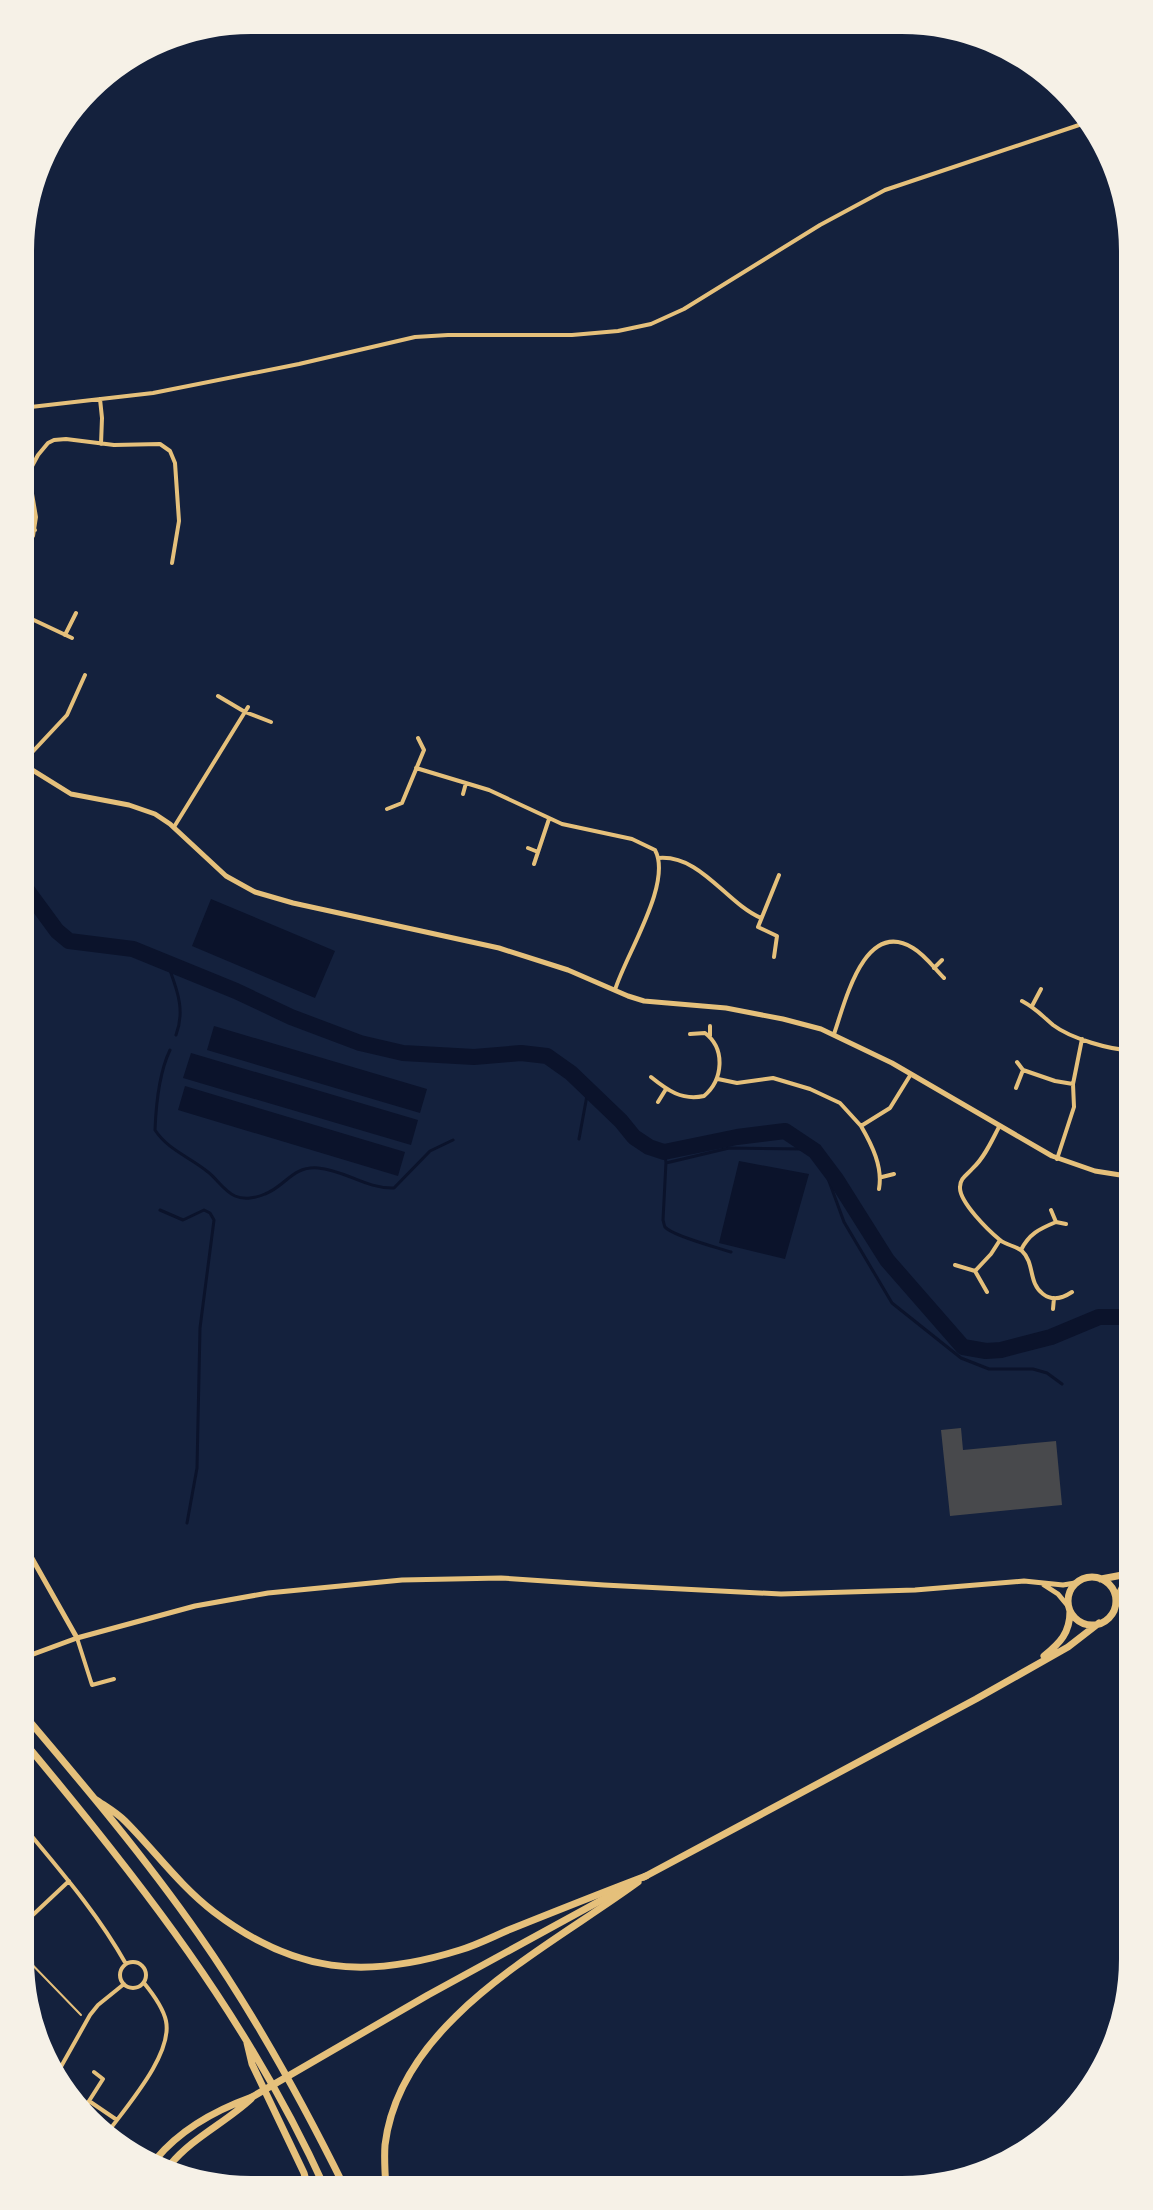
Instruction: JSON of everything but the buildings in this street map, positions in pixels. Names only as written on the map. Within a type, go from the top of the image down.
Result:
[{"type":"main road","points":[[1037,1663],[1065,1636],[1070,1590],[1075,1583],[1089,1577],[1119,1577]]},
{"type":"main road","points":[[1101,1579],[1112,1588],[1116,1601]]},
{"type":"main road","points":[[160,2155],[200,2121],[252,2097],[428,1995],[1068,1647],[1111,1615],[1119,1595]]},
{"type":"main road","points":[[1069,1608],[1079,1621],[1099,1623]]},
{"type":"main road","points":[[34,1727],[156,1877],[238,1994],[339,2176]]},
{"type":"main road","points":[[34,1754],[140,1883],[204,1973],[246,2037],[319,2176]]},
{"type":"main road","points":[[95,1799],[123,1819],[166,1868],[236,1928],[286,1954],[331,1966],[360,1968],[408,1964],[463,1949],[646,1876]]},
{"type":"main road","points":[[386,2176],[385,2145],[395,2107],[423,2053],[445,2026],[504,1977],[646,1876]]},
{"type":"main road","points":[[246,2037],[252,2064],[305,2176]]},
{"type":"main road","points":[[174,2161],[202,2135],[234,2115],[252,2097]]},
{"type":"street","points":[[34,407],[153,393],[415,337],[572,335],[651,324],[684,309],[820,225],[885,190],[1078,125]]},
{"type":"street","points":[[100,399],[101,444]]},
{"type":"street","points":[[34,462],[54,440],[160,444],[166,447],[174,457],[179,521],[172,563]]},
{"type":"street","points":[[34,504],[34,533]]},
{"type":"street","points":[[65,635],[76,613]]},
{"type":"street","points":[[34,620],[72,638]]},
{"type":"street","points":[[34,750],[67,715],[85,675]]},
{"type":"street","points":[[218,696],[271,722]]},
{"type":"street","points":[[174,827],[246,710]]},
{"type":"street","points":[[387,809],[402,803],[424,750],[418,738]]},
{"type":"street","points":[[416,768],[499,794],[549,819],[584,830],[632,839],[655,850],[659,858],[648,915],[615,990]]},
{"type":"street","points":[[34,771],[71,794],[138,807],[155,814],[174,827],[234,882],[255,892],[499,948],[568,970],[644,1001],[712,1006],[783,1019],[834,1034],[911,1074],[1057,1159],[1119,1175]]},
{"type":"street","points":[[463,794],[466,783]]},
{"type":"street","points":[[534,864],[549,819]]},
{"type":"street","points":[[528,848],[538,852]]},
{"type":"street","points":[[659,858],[684,862],[749,913],[761,918]]},
{"type":"street","points":[[774,957],[777,936],[758,927],[779,875]]},
{"type":"street","points":[[834,1034],[860,968],[880,944],[891,941],[903,943],[919,953],[944,978]]},
{"type":"street","points":[[934,968],[942,960]]},
{"type":"street","points":[[1032,1006],[1041,989]]},
{"type":"street","points":[[1022,1001],[1056,1027],[1082,1039],[1119,1047]]},
{"type":"street","points":[[710,1026],[710,1036]]},
{"type":"street","points":[[651,1077],[678,1095],[699,1097],[709,1091],[718,1079],[717,1045],[710,1036],[701,1032],[690,1034]]},
{"type":"street","points":[[1057,1159],[1074,1107],[1073,1084],[1082,1039]]},
{"type":"street","points":[[1017,1062],[1023,1070],[1073,1084]]},
{"type":"street","points":[[1016,1088],[1023,1070]]},
{"type":"street","points":[[861,1126],[890,1108],[911,1074]]},
{"type":"street","points":[[718,1079],[737,1083],[773,1078],[810,1089],[840,1103],[861,1126],[877,1160],[882,1177],[879,1189]]},
{"type":"street","points":[[658,1102],[666,1089]]},
{"type":"street","points":[[999,1127],[981,1158],[961,1180],[960,1191],[967,1206],[1000,1240],[1021,1250],[1030,1263],[1035,1286],[1042,1293],[1054,1298],[1072,1292]]},
{"type":"street","points":[[882,1177],[894,1174]]},
{"type":"street","points":[[1051,1210],[1056,1222]]},
{"type":"street","points":[[1021,1250],[1029,1235],[1038,1228],[1056,1222],[1066,1224]]},
{"type":"street","points":[[975,1271],[1000,1240]]},
{"type":"street","points":[[955,1265],[975,1271],[987,1292]]},
{"type":"street","points":[[1053,1309],[1054,1298]]},
{"type":"street","points":[[34,1562],[77,1638],[92,1685],[114,1679]]},
{"type":"street","points":[[34,1654],[77,1638],[195,1606],[268,1593],[402,1580],[501,1578],[781,1594],[915,1590],[1024,1581],[1063,1585],[1075,1583]]},
{"type":"street","points":[[1039,1582],[1058,1594],[1069,1608]]},
{"type":"street","points":[[34,1839],[110,1936],[126,1964]]},
{"type":"street","points":[[34,1914],[69,1881]]},
{"type":"street","points":[[133,1962],[142,1966],[146,1973],[144,1983],[139,1988],[133,1989],[124,1984],[120,1976],[126,1964],[133,1962]]},
{"type":"street","points":[[113,2125],[166,2044],[167,2022],[144,1983]]},
{"type":"street","points":[[62,2065],[98,2005],[124,1984]]},
{"type":"street","points":[[94,2072],[103,2079],[89,2101],[117,2120]]},
{"type":"path","points":[[34,1966],[82,2016]]},
{"type":"water","points":[[211,899],[335,951],[315,998],[192,946]]},
{"type":"water","points":[[214,1026],[427,1089],[420,1113],[207,1050]]},
{"type":"water","points":[[191,1053],[418,1120],[411,1145],[183,1078]]},
{"type":"water","points":[[185,1086],[405,1152],[398,1176],[178,1110]]},
{"type":"water","points":[[739,1161],[809,1174],[785,1259],[719,1243]]},
{"type":"waterway","points":[[34,900],[57,931],[69,941],[133,949],[360,1043],[403,1053],[474,1057],[521,1053],[547,1056],[571,1073],[634,1137],[664,1152],[785,1131],[815,1151],[887,1260],[963,1347],[1001,1350],[1051,1337],[1099,1317],[1119,1317]]},
{"type":"waterway","points":[[167,962],[180,1007],[176,1035]]},
{"type":"waterway","points":[[170,1050],[159,1089],[155,1130],[166,1143],[235,1196],[258,1197],[295,1173],[309,1168],[328,1169],[374,1186],[394,1188],[430,1151],[453,1140]]},
{"type":"waterway","points":[[579,1139],[588,1090]]},
{"type":"waterway","points":[[666,1163],[729,1148],[803,1149],[812,1154],[822,1162],[844,1222],[892,1303],[961,1358],[989,1369],[1033,1369],[1047,1373],[1062,1384]]},
{"type":"waterway","points":[[664,1152],[665,1227],[686,1238],[731,1252]]},
{"type":"waterway","points":[[160,1210],[183,1220],[204,1210],[214,1220],[200,1328],[197,1468],[187,1523]]}]
